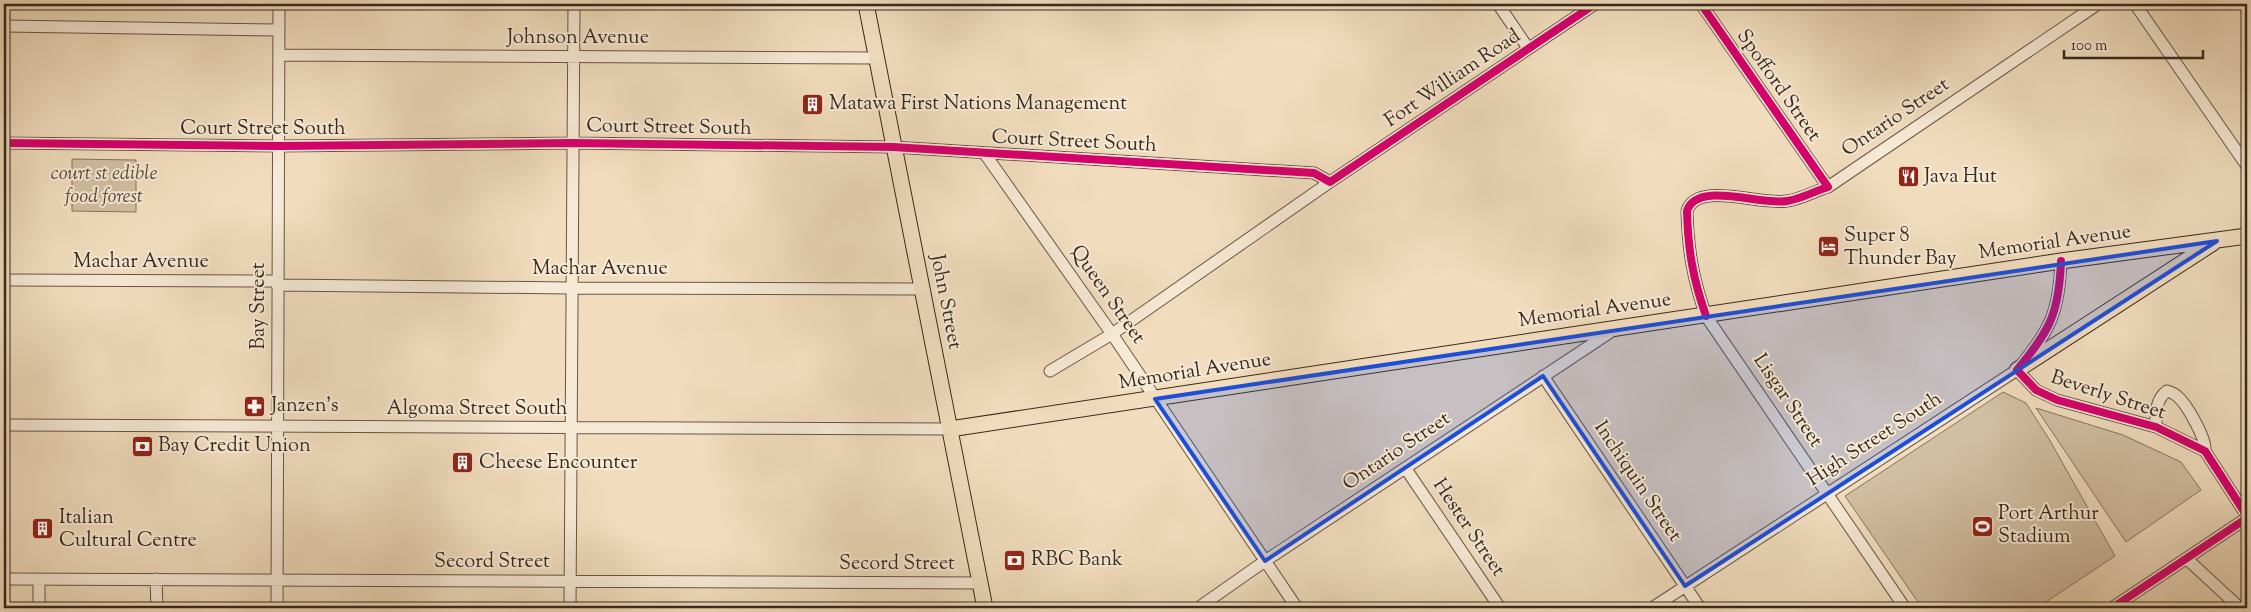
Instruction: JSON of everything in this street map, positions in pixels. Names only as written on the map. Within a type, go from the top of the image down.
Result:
[{"type":"main road","name":"John Street","points":[[866,4],[985,608]]},
{"type":"main road","name":"Memorial Avenue","points":[[950,429],[2060,261],[2247,236]]},
{"type":"main road","points":[[2017,370],[2217,241]]},
{"type":"street","name":"Bay Street","points":[[277,608],[279,4]]},
{"type":"street","points":[[570,608],[574,4]]},
{"type":"street","points":[[1498,4],[1528,48]]},
{"type":"street","name":"Fort William Road","points":[[1050,371],[1112,334],[1330,182],[1595,4]]},
{"type":"street","name":"Spofford Street","points":[[1701,4],[1828,187]]},
{"type":"street","name":"Ontario Street","points":[[1694,199],[1719,195],[1753,200],[1787,201],[1828,187],[2098,4]]},
{"type":"street","points":[[2134,4],[2247,166]]},
{"type":"street","points":[[4,26],[280,30]]},
{"type":"street","name":"Johnson Avenue","points":[[280,55],[876,58]]},
{"type":"street","name":"Court Street South","points":[[4,143],[279,146],[572,144],[893,146],[985,154],[1314,173],[1330,182]]},
{"type":"street","name":"Queen Street","points":[[985,154],[1112,334],[1297,608]]},
{"type":"street","name":"Lisgar Street","points":[[1694,199],[1687,212],[1688,241],[1694,281],[1706,316],[1905,608]]},
{"type":"street","name":"High Street South","points":[[1652,608],[2017,370],[2038,344],[2053,318],[2060,288],[2060,261]]},
{"type":"street","name":"Machar Avenue","points":[[4,280],[571,288],[922,289]]},
{"type":"street","name":"Ontario Street","points":[[1198,608],[1265,561],[1618,327]]},
{"type":"street","name":"Beverly Street","points":[[2017,370],[2036,390],[2058,400],[2156,427],[2205,451],[2247,517]]},
{"type":"street","name":"Inchiquin Street","points":[[1543,376],[1700,608]]},
{"type":"street","name":"Beverly Street","points":[[2156,427],[2156,409],[2159,398],[2167,392],[2171,392],[2178,396],[2202,434],[2206,444],[2205,451]]},
{"type":"street","name":"Algoma Street South","points":[[4,425],[950,429]]},
{"type":"street","name":"Hester Street","points":[[1406,469],[1500,608]]},
{"type":"street","points":[[2112,608],[2247,517]]},
{"type":"street","points":[[2187,559],[2240,608]]},
{"type":"street","name":"Secord Street","points":[[4,579],[980,583]]},
{"type":"street","points":[[39,579],[39,608]]},
{"type":"street","points":[[156,579],[156,608]]},
{"type":"highlighted area","points":[[2217,241],[1685,586],[1543,376],[1265,561],[1155,399]]},
{"type":"green space","name":"court st edible food forest","points":[[72,159],[136,160],[136,212],[72,211]]},
{"type":"green space","name":"Port Arthur Stadium","points":[[2003,392],[2026,403],[2049,439],[2115,556],[2037,608],[1922,608],[1845,496]]},
{"type":"green space","points":[[2036,408],[2123,435],[2181,462],[2201,490],[2126,542]]},
{"type":"cycle path","points":[[4,143],[279,146],[572,143],[893,147],[1314,173],[1330,182],[1595,4]]},
{"type":"cycle path","points":[[1701,4],[1828,187],[1787,201],[1776,202],[1716,196],[1703,197],[1693,202],[1687,211],[1690,252],[1706,316]]},
{"type":"cycle path","points":[[2061,261],[2058,295],[2051,320],[2038,344],[2017,370],[2036,390],[2057,400],[2156,427],[2205,451],[2247,516]]},
{"type":"cycle path","points":[[2112,608],[2247,518]]},
{"type":"place","name":"Matawa First Nations Management","points":[[813,104]]},
{"type":"place","name":"Java Hut","points":[[1908,177]]},
{"type":"place","name":"Super 8 Thunder Bay","points":[[1828,247]]},
{"type":"place","name":"Janzen's","points":[[255,406]]},
{"type":"place","name":"Bay Credit Union","points":[[142,446]]},
{"type":"place","name":"Cheese Encounter","points":[[463,463]]},
{"type":"place","name":"Port Arthur Stadium","points":[[1982,526]]},
{"type":"place","name":"Italian Cultural Centre","points":[[43,529]]},
{"type":"place","name":"RBC Bank","points":[[1015,560]]}]
